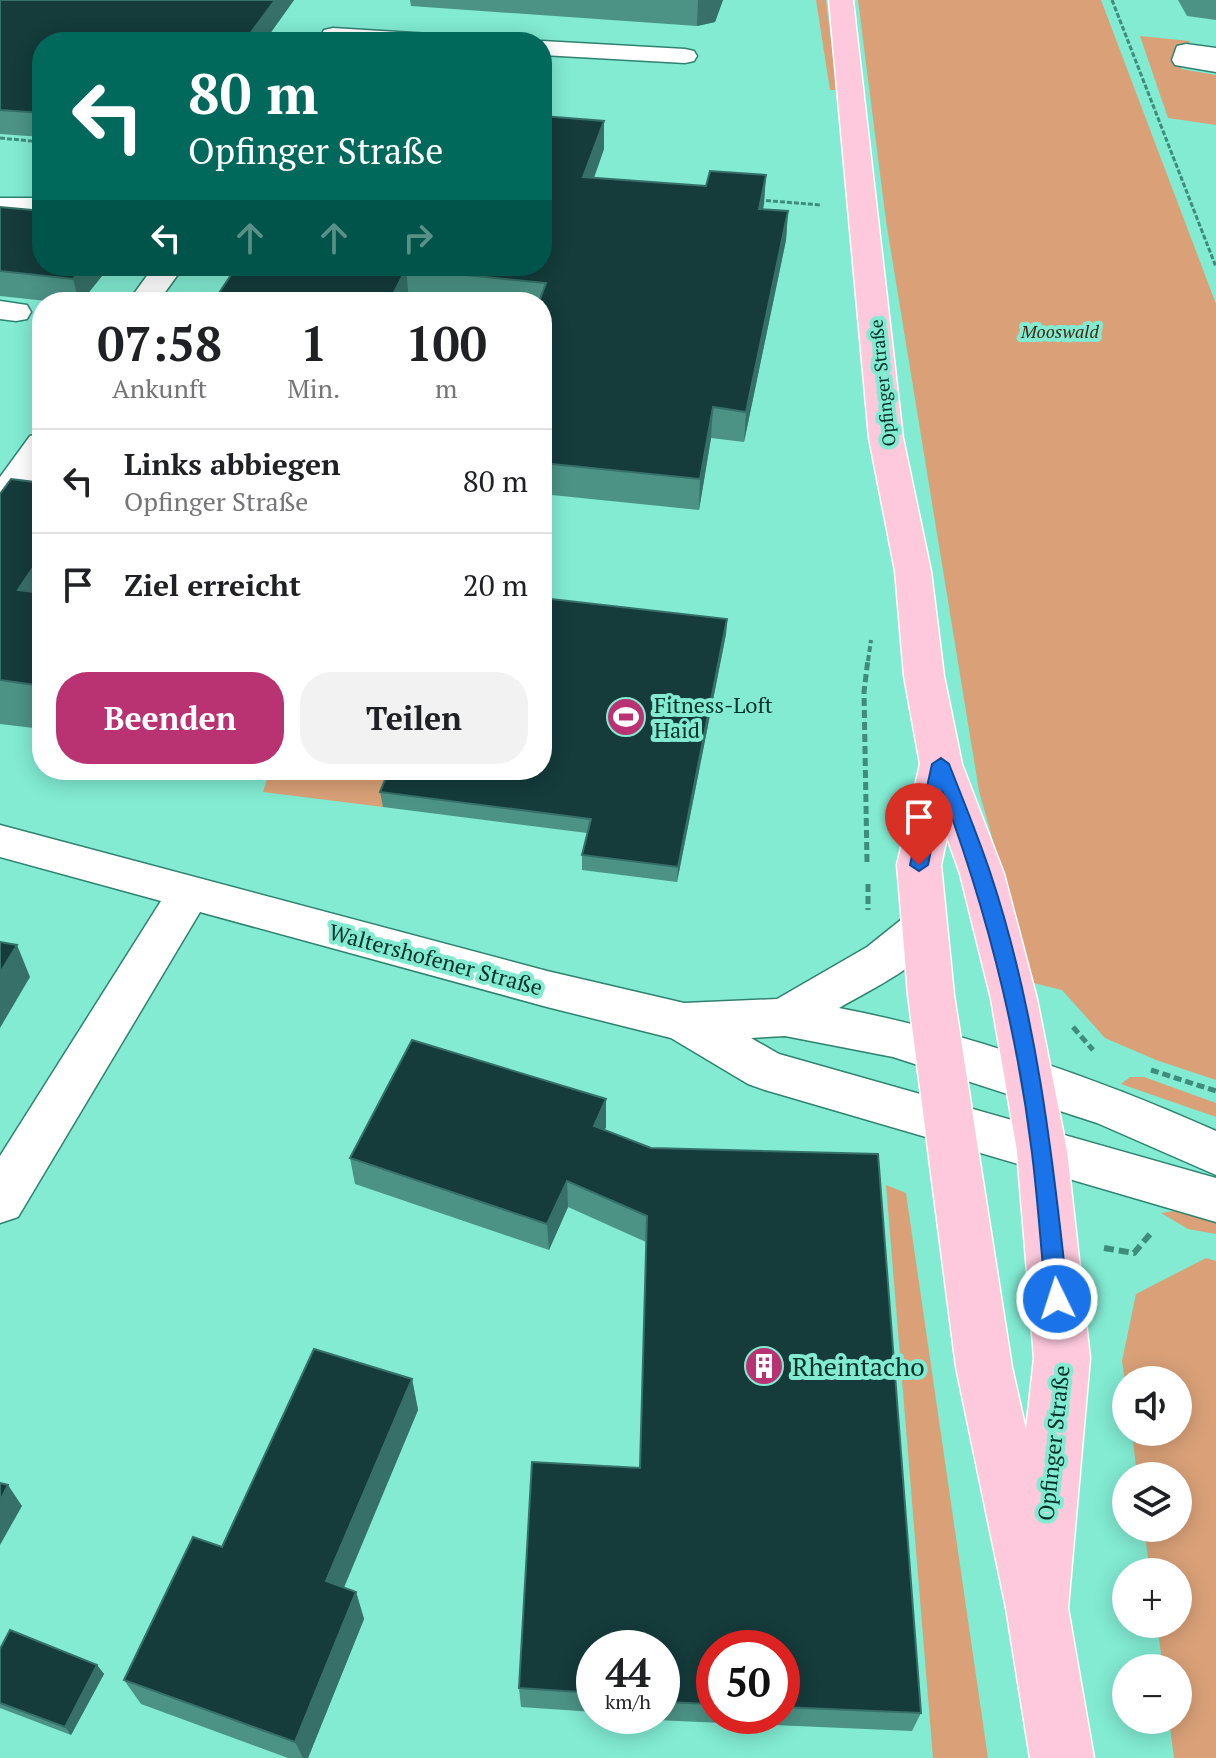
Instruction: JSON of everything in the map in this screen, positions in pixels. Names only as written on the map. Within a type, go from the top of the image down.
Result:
[{"type":"main road","name":"Opfinger Straße","points":[[841,0],[886,438],[913,571],[924,676],[941,764],[982,874],[1014,999],[1042,1151],[1053,1239],[1062,1358],[1037,1608]]},
{"type":"main road","name":"Opfinger Straße","points":[[941,764],[919,865],[923,927],[984,1367],[1037,1608],[1062,1758]]},
{"type":"street","points":[[552,49],[685,56]]},
{"type":"street","points":[[1216,55],[1186,51],[1184,60],[1216,65]]},
{"type":"street","points":[[3,210],[32,207]]},
{"type":"street","points":[[0,502],[32,457]]},
{"type":"street","name":"Waltershofener Straße","points":[[0,841],[684,1022],[765,1070],[1216,1200]]},
{"type":"street","points":[[0,1201],[189,893]]},
{"type":"street","name":"Waltershofener Straße","points":[[785,1017],[883,960],[923,927]]},
{"type":"street","name":"Waltershofener Straße","points":[[684,1022],[785,1017],[893,1038],[1111,1107],[1216,1154]]},
{"type":"path","points":[[1112,0],[1216,267]]},
{"type":"path","points":[[0,138],[32,141]]},
{"type":"path","points":[[749,199],[826,206]]},
{"type":"path","points":[[1014,999],[1050,1001],[1094,1051]]},
{"type":"path","points":[[1148,1069],[1216,1091]]},
{"type":"path","points":[[1053,1239],[1134,1253],[1149,1233],[1163,1236]]},
{"type":"green space","points":[[816,0],[826,0],[837,90],[830,90]]},
{"type":"green space","name":"Mooswald","points":[[858,0],[1101,0],[1216,304],[1216,1080],[1156,1060],[1105,1038],[1062,990],[1033,983],[979,791],[886,221]]},
{"type":"green space","points":[[1140,36],[1190,41],[1181,69],[1216,75],[1216,125],[1168,118]]},
{"type":"green space","points":[[267,780],[392,780],[383,807],[263,792]]},
{"type":"green space","points":[[1130,1077],[1144,1077],[1216,1103],[1216,1117],[1121,1084]]},
{"type":"green space","points":[[886,1185],[906,1193],[988,1758],[933,1758]]},
{"type":"green space","points":[[1181,1210],[1216,1217],[1216,1234],[1188,1229],[1161,1213]]},
{"type":"green space","points":[[1206,1258],[1216,1261],[1216,1758],[1174,1758],[1171,1734],[1192,1734],[1192,1654],[1161,1654],[1159,1638],[1192,1638],[1192,1558],[1148,1558],[1146,1542],[1192,1542],[1192,1462],[1135,1462],[1134,1446],[1192,1446],[1192,1366],[1123,1366],[1136,1294]]},
{"type":"building","points":[[0,0],[275,0],[251,32],[32,32],[32,112],[0,110]]},
{"type":"building","points":[[552,117],[604,121],[583,177],[706,186],[710,171],[766,175],[759,209],[788,211],[746,412],[713,407],[700,479],[552,464],[552,292],[543,292],[546,283],[476,276],[552,276]]},
{"type":"building","points":[[0,207],[32,210],[32,275],[0,271]]},
{"type":"building","points":[[46,276],[75,276],[73,279]]},
{"type":"building","points":[[230,276],[402,276],[394,292],[220,292]]},
{"type":"building","points":[[11,479],[32,482],[32,569],[18,590],[32,592],[32,685],[0,680],[0,494]]},
{"type":"building","name":"Fitness-Loft Haid","points":[[552,599],[727,619],[678,867],[582,855],[591,819],[380,792],[385,780],[552,780]]},
{"type":"building","points":[[0,942],[17,945],[0,973]]},
{"type":"building","name":"Rheintacho","points":[[412,1040],[606,1099],[594,1126],[651,1148],[878,1154],[921,1713],[800,1708],[800,1630],[696,1630],[696,1703],[680,1703],[680,1630],[576,1630],[576,1692],[519,1688],[532,1462],[640,1468],[647,1216],[567,1181],[547,1224],[350,1158]]},
{"type":"building","points":[[314,1349],[412,1379],[326,1581],[356,1592],[295,1742],[124,1680],[193,1537],[222,1547]]},
{"type":"building","points":[[0,1483],[8,1485],[0,1501]]},
{"type":"building","points":[[10,1630],[97,1665],[65,1727],[0,1703],[0,1649]]},
{"type":"place","name":"Fitness-Loft Haid","points":[[626,717]]},
{"type":"place","name":"Rheintacho","points":[[764,1366]]},
{"type":"route","points":[[919,865],[941,764],[982,874],[1014,999],[1042,1151],[1057,1299]]}]
